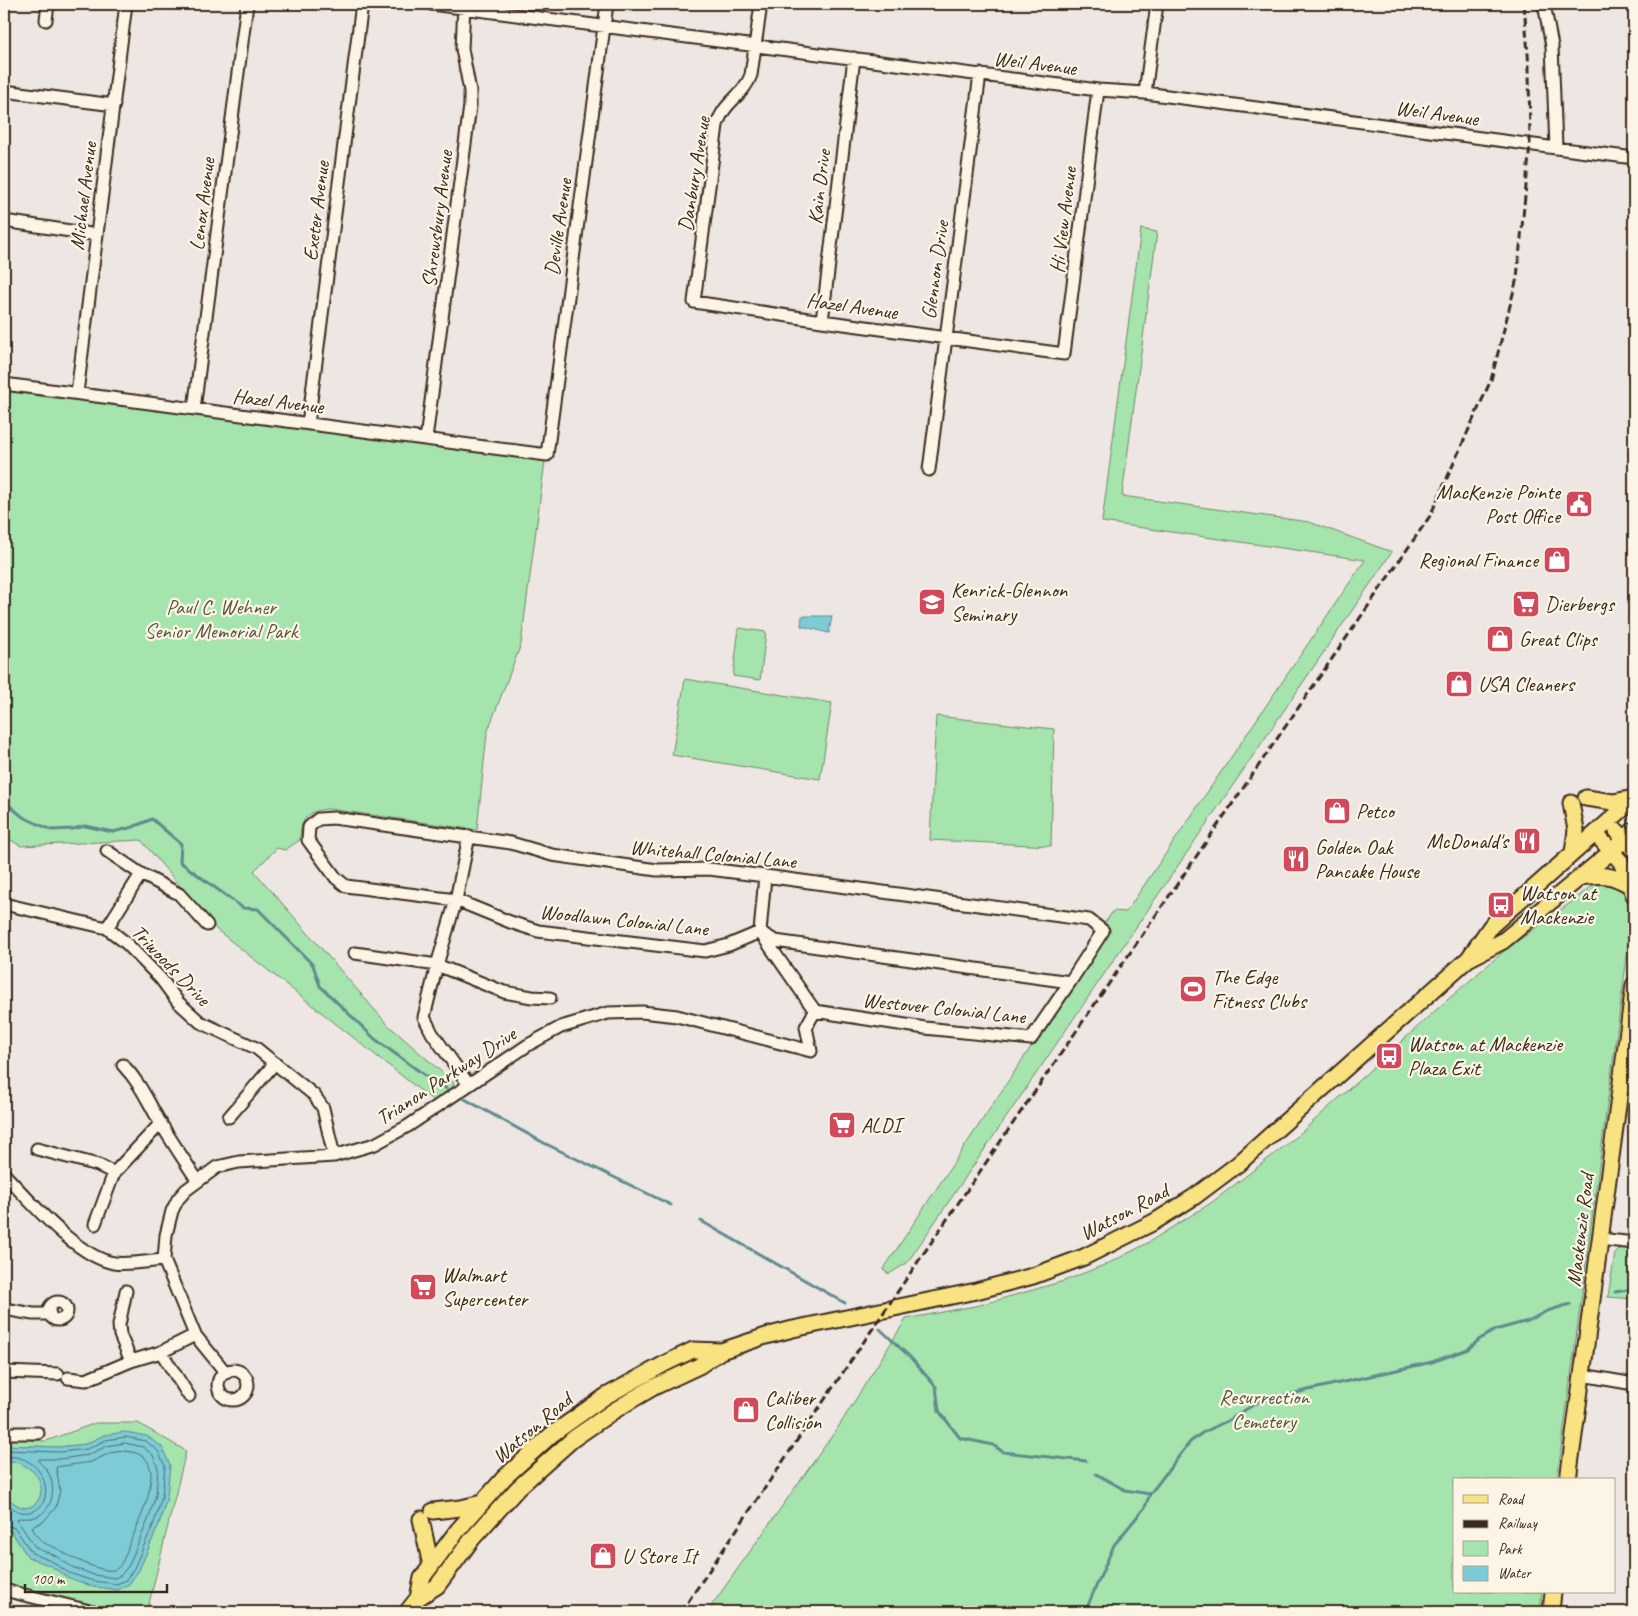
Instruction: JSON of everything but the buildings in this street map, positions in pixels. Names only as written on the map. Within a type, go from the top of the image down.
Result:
[{"type":"main road","points":[[1586,798],[1613,802],[1634,798]]},
{"type":"main road","name":"Watson Road","points":[[418,1598],[422,1578],[458,1530],[511,1471],[551,1435],[606,1396],[643,1374],[694,1350],[721,1350],[794,1329],[1009,1283],[1062,1266],[1132,1234],[1178,1208],[1238,1164],[1468,959],[1491,926],[1634,798]]},
{"type":"main road","points":[[1571,803],[1576,830],[1573,853]]},
{"type":"main road","points":[[1609,822],[1629,834],[1634,850]]},
{"type":"main road","points":[[1596,834],[1621,862],[1632,890]]},
{"type":"main road","name":"Watson Road","points":[[1468,959],[1503,941],[1612,851],[1629,834]]},
{"type":"main road","points":[[1580,878],[1606,875],[1620,879],[1632,890]]},
{"type":"main road","name":"Mackenzie Road","points":[[1568,1478],[1600,1239],[1627,1086],[1634,985]]},
{"type":"main road","name":"Watson Road","points":[[407,1612],[418,1598],[437,1586],[472,1539],[505,1502],[533,1473],[573,1439],[628,1402],[654,1387],[699,1366],[721,1350]]},
{"type":"main road","points":[[431,1566],[427,1515],[482,1503]]},
{"type":"main road","points":[[1551,1612],[1553,1594]]},
{"type":"street","points":[[46,20],[48,4]]},
{"type":"street","name":"Michael Avenue","points":[[78,394],[126,4]]},
{"type":"street","name":"Lenox Avenue","points":[[194,409],[247,4]]},
{"type":"street","name":"Exeter Avenue","points":[[308,424],[362,4]]},
{"type":"street","name":"Weil Avenue","points":[[431,4],[463,6],[1098,90],[1145,93],[1634,158]]},
{"type":"street","name":"Deville Avenue","points":[[547,455],[607,4]]},
{"type":"street","name":"Danbury Avenue","points":[[694,302],[717,125],[724,110],[748,84],[751,75],[761,4]]},
{"type":"street","points":[[1145,93],[1158,4]]},
{"type":"street","points":[[1544,4],[1552,46],[1556,148]]},
{"type":"street","name":"Shrewsbury Avenue","points":[[426,440],[470,106],[470,91],[462,49],[463,6]]},
{"type":"street","name":"Kain Drive","points":[[822,321],[854,58]]},
{"type":"street","name":"Glennon Drive","points":[[929,470],[980,74]]},
{"type":"street","name":"Hi View Avenue","points":[[1064,354],[1098,90]]},
{"type":"street","points":[[4,91],[114,105]]},
{"type":"street","points":[[4,221],[97,235]]},
{"type":"street","name":"Hazel Avenue","points":[[694,302],[1064,354]]},
{"type":"street","name":"Hazel Avenue","points":[[4,384],[547,455]]},
{"type":"street","name":"Whitehall Colonial Lane","points":[[318,819],[334,818],[469,836],[511,843],[552,855],[648,868],[709,869],[1088,920],[1103,931],[1070,982]]},
{"type":"street","name":"Woodlawn Colonial Lane","points":[[318,819],[309,827],[308,840],[336,878],[346,886],[456,900],[538,931],[705,951],[729,945],[760,932]]},
{"type":"street","points":[[469,836],[456,900],[424,1017],[432,1033],[469,1085]]},
{"type":"street","points":[[107,851],[141,874],[178,894],[207,924]]},
{"type":"street","points":[[107,928],[141,874]]},
{"type":"street","points":[[764,876],[760,932],[815,1010]]},
{"type":"street","name":"Triwoods Drive","points":[[4,905],[107,928],[126,943],[161,979],[178,1002],[200,1022],[256,1048],[314,1095],[323,1108],[334,1156]]},
{"type":"street","points":[[760,932],[775,940],[1070,982]]},
{"type":"street","points":[[355,954],[437,965],[504,992],[550,998]]},
{"type":"street","name":"Westover Colonial Lane","points":[[815,1010],[925,1028],[1031,1039],[1070,982]]},
{"type":"street","name":"Trianon Parkway Drive","points":[[226,1373],[195,1335],[164,1260],[166,1235],[172,1210],[178,1199],[186,1190],[217,1167],[239,1162],[334,1156],[375,1144],[408,1126],[528,1045],[561,1027],[608,1013],[642,1012],[676,1016],[811,1051],[806,1027],[815,1010]]},
{"type":"street","points":[[229,1117],[275,1063]]},
{"type":"street","points":[[123,1065],[144,1091],[161,1124],[198,1181]]},
{"type":"street","points":[[95,1224],[114,1173],[161,1124]]},
{"type":"street","points":[[37,1149],[98,1165],[114,1173]]},
{"type":"street","points":[[4,1174],[56,1227],[87,1253],[114,1263],[164,1260]]},
{"type":"street","points":[[1600,1239],[1634,1243]]},
{"type":"street","points":[[126,1291],[119,1325],[120,1335],[130,1361]]},
{"type":"street","points":[[4,1309],[33,1314],[50,1314]]},
{"type":"street","points":[[4,1372],[63,1376],[86,1380],[130,1361],[161,1352],[195,1335]]},
{"type":"street","points":[[161,1352],[189,1396]]},
{"type":"street","points":[[1582,1375],[1634,1384]]},
{"type":"street","points":[[4,1433],[38,1433]]},
{"type":"street","points":[[4,1590],[94,1612]]},
{"type":"green space","points":[[1141,229],[1157,232],[1122,496],[1309,522],[1392,552],[907,1263],[889,1274],[883,1270],[1110,928],[1104,924],[1113,911],[1126,912],[1365,560],[1102,522]]},
{"type":"green space","name":"Paul C. Wehner Senior Memorial Park","points":[[4,389],[545,461],[521,644],[487,733],[477,830],[329,809],[316,811],[304,821],[300,840],[285,850],[277,848],[254,871],[387,1024],[454,1083],[452,1088],[435,1102],[217,930],[141,840],[21,846],[4,836]]},
{"type":"green space","points":[[739,628],[766,632],[760,680],[733,676]]},
{"type":"green space","points":[[685,679],[832,703],[820,779],[672,755]]},
{"type":"green space","points":[[936,716],[1054,729],[1051,846],[930,840]]},
{"type":"green space","name":"Resurrection Cemetery","points":[[1601,882],[1622,887],[1630,906],[1631,927],[1557,1478],[1453,1478],[1453,1594],[1542,1594],[1540,1612],[707,1612],[839,1426],[906,1319],[980,1305],[1064,1281],[1109,1263],[1144,1245],[1211,1203],[1295,1138],[1504,951],[1591,886]]},
{"type":"green space","points":[[1634,1248],[1634,1299],[1608,1297],[1615,1253],[1619,1249]]},
{"type":"green space","points":[[96,1423],[138,1423],[186,1451],[147,1612],[117,1612],[4,1585],[4,1529],[11,1531],[28,1557],[51,1566],[67,1577],[117,1590],[129,1584],[139,1570],[159,1524],[167,1497],[104,1435],[86,1444],[59,1447],[4,1445],[4,1438],[46,1441]]},
{"type":"green space","points":[[4,1462],[20,1463],[39,1478],[42,1488],[41,1494],[32,1506],[27,1508],[21,1507],[4,1496]]},
{"type":"water","points":[[802,616],[832,616],[829,633],[801,626]]},
{"type":"water","points":[[125,1432],[147,1436],[162,1447],[170,1465],[167,1497],[159,1524],[139,1570],[129,1584],[117,1590],[91,1586],[67,1577],[51,1566],[28,1557],[11,1531],[4,1529],[4,1496],[21,1507],[27,1508],[39,1499],[41,1494],[40,1483],[35,1474],[22,1464],[4,1462],[4,1445],[59,1447],[86,1444],[104,1435]]},
{"type":"waterway","points":[[4,794],[5,802],[23,817],[51,830],[73,829],[85,826],[113,832],[133,827],[152,819],[181,844],[180,862],[243,908],[258,909],[313,965],[320,986],[375,1039],[434,1082],[449,1090]]},
{"type":"waterway","points":[[463,1098],[544,1143],[671,1205]]},
{"type":"waterway","points":[[701,1221],[845,1303]]},
{"type":"waterway","points":[[1615,1292],[1634,1289]]},
{"type":"waterway","points":[[1085,1612],[1114,1545],[1145,1507],[1150,1494],[1190,1442],[1202,1433],[1227,1421],[1260,1401],[1432,1362],[1468,1349],[1495,1330],[1528,1321],[1547,1311],[1570,1304]]},
{"type":"waterway","points":[[880,1329],[910,1357],[936,1387],[939,1411],[960,1438],[993,1445],[1003,1452],[1086,1461]]},
{"type":"waterway","points":[[1096,1474],[1125,1490],[1150,1494]]},
{"type":"railway","points":[[681,1612],[915,1266],[1430,516],[1491,380],[1517,278],[1530,145],[1529,67],[1524,4]]},
{"type":"place","name":"MacKenzie Pointe Post Office","points":[[1579,504]]},
{"type":"place","name":"Regional Finance","points":[[1557,560]]},
{"type":"place","name":"Kenrick-Glennon Seminary","points":[[932,602]]},
{"type":"place","name":"Dierbergs","points":[[1526,604]]},
{"type":"place","name":"Great Clips","points":[[1500,639]]},
{"type":"place","name":"USA Cleaners","points":[[1459,684]]},
{"type":"place","name":"Petco","points":[[1337,811]]},
{"type":"place","name":"McDonald's","points":[[1527,841]]},
{"type":"place","name":"Golden Oak Pancake House","points":[[1296,859]]},
{"type":"place","name":"Watson at Mackenzie","points":[[1501,905]]},
{"type":"place","name":"The Edge Fitness Clubs","points":[[1193,989]]},
{"type":"place","name":"Watson at Mackenzie Plaza Exit","points":[[1389,1056]]},
{"type":"place","name":"ALDI","points":[[842,1125]]},
{"type":"place","name":"Walmart Supercenter","points":[[423,1287]]},
{"type":"place","name":"Caliber Collision","points":[[746,1410]]},
{"type":"place","name":"U Store It","points":[[603,1556]]}]
